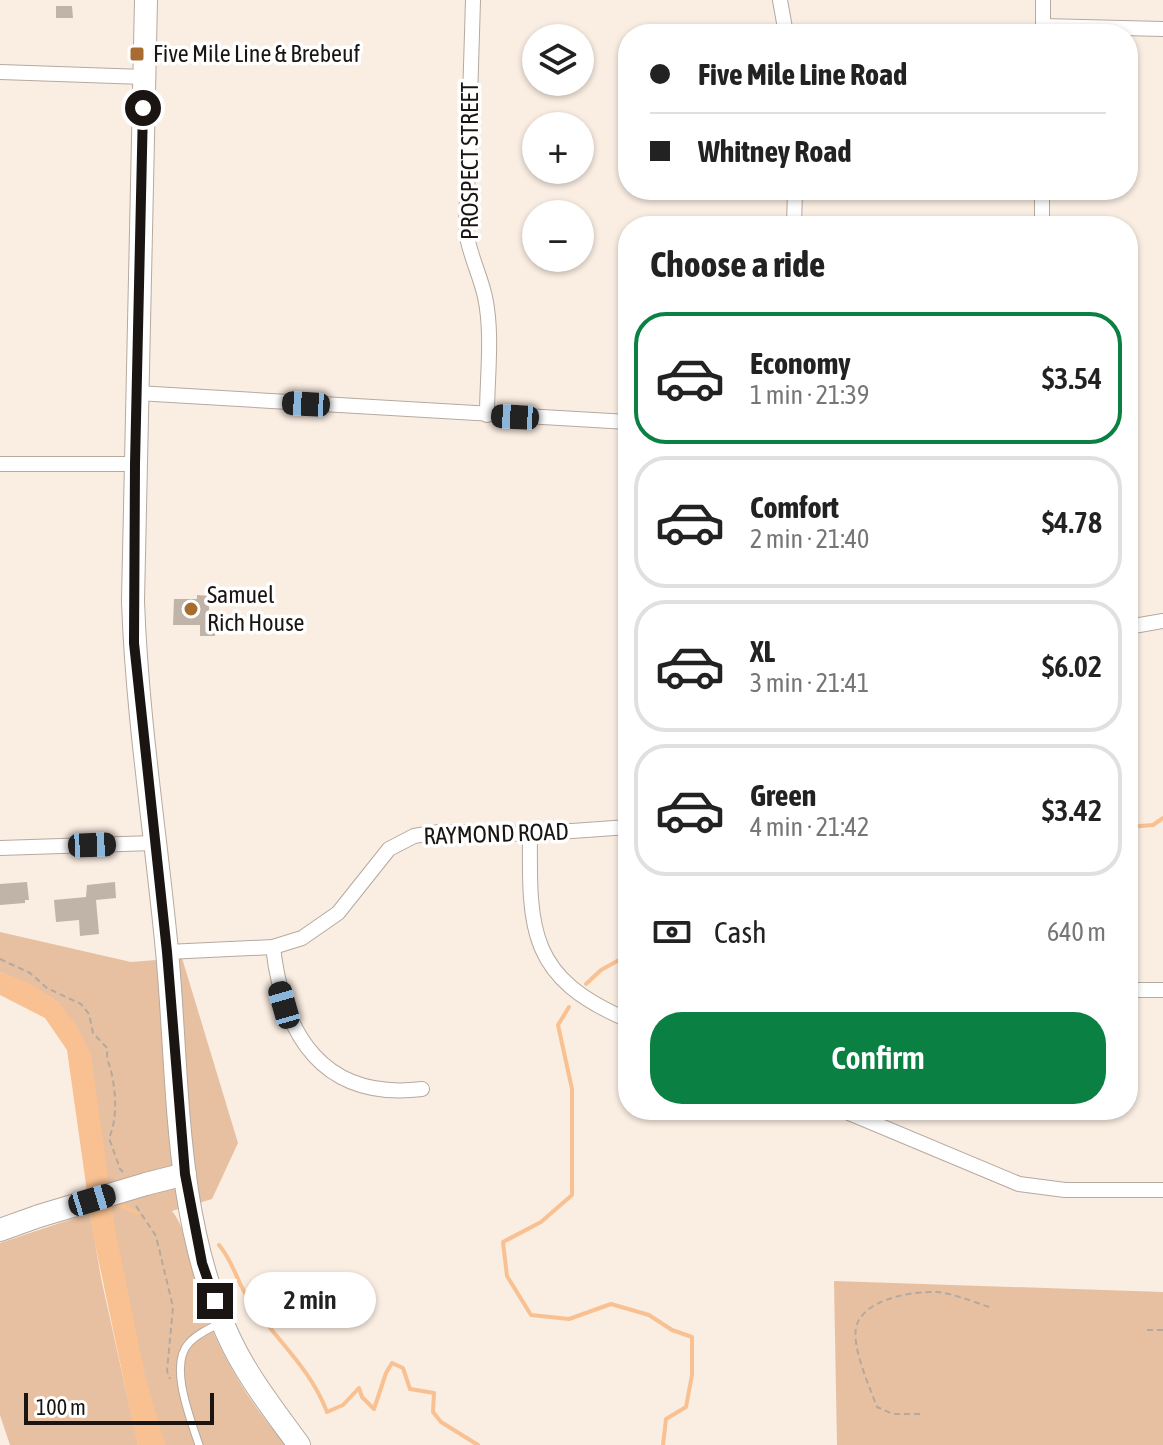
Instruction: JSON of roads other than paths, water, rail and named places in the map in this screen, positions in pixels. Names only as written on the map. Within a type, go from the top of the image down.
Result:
[{"type":"main road","points":[[146,0],[133,601],[185,1174],[202,1263],[222,1322],[253,1382],[299,1445]]},
{"type":"main road","points":[[0,1230],[185,1174]]},
{"type":"street","name":"PROSPECT STREET","points":[[473,0],[466,231],[468,248],[481,281],[488,314],[487,415]]},
{"type":"street","points":[[780,0],[784,24]]},
{"type":"street","points":[[1043,0],[1043,24]]},
{"type":"street","points":[[1138,29],[1163,29]]},
{"type":"street","points":[[0,72],[144,77]]},
{"type":"street","points":[[137,393],[618,422]]},
{"type":"street","points":[[0,464],[135,464]]},
{"type":"street","points":[[1138,626],[1163,621]]},
{"type":"street","name":"RAYMOND ROAD","points":[[167,952],[273,947],[302,938],[328,922],[353,897],[381,859],[402,841],[426,833],[530,834],[618,828]]},
{"type":"street","points":[[530,834],[531,912],[539,945],[548,962],[574,991],[618,1015]]},
{"type":"street","points":[[0,848],[154,843]]},
{"type":"street","points":[[273,947],[284,1005],[298,1035],[319,1061],[360,1085],[392,1091],[422,1089]]},
{"type":"street","points":[[1138,990],[1163,990]]},
{"type":"street","points":[[866,1120],[1019,1184],[1065,1190],[1163,1190]]},
{"type":"lane","points":[[199,1445],[182,1383],[182,1354],[188,1343],[222,1322]]},
{"type":"waterway","points":[[1138,826],[1153,825],[1163,818]]},
{"type":"waterway","points":[[586,984],[601,970],[618,961]]},
{"type":"waterway","points":[[569,1007],[558,1025],[572,1089],[572,1195],[541,1222],[503,1242],[507,1276],[531,1315],[569,1319],[611,1304],[649,1315],[672,1330],[692,1337],[692,1375],[686,1407],[666,1419],[663,1445]]},
{"type":"waterway","points":[[109,1205],[120,1205],[137,1213]]},
{"type":"waterway","points":[[219,1245],[249,1300],[302,1367],[327,1412],[343,1405],[359,1388],[362,1397],[374,1409],[392,1363],[403,1368],[410,1389],[434,1393],[433,1412],[441,1422],[478,1445]]},
{"type":"place","name":"Five Mile Line & Brebeuf","points":[[137,54]]},
{"type":"place","name":"Samuel Rich House","points":[[191,609]]}]
